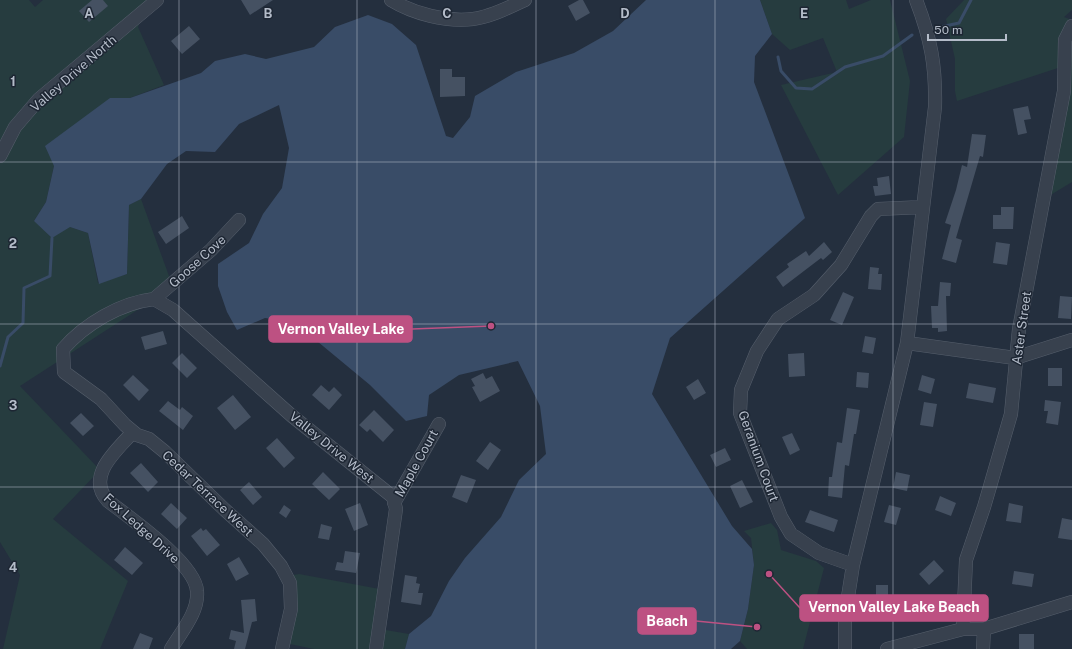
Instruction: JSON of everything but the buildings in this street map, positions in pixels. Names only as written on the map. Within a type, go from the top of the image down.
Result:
[{"type":"street","name":"Valley Drive North","points":[[0,156],[15,127],[38,98],[157,0]]},
{"type":"street","points":[[390,0],[415,12],[448,19],[474,19],[498,12],[525,0]]},
{"type":"street","points":[[845,649],[845,616],[853,565],[908,343],[935,107],[936,76],[931,42],[916,0]]},
{"type":"street","name":"Aster Street","points":[[963,629],[966,560],[984,507],[1011,414],[1015,358],[1019,329],[1064,91],[1065,40],[1072,26]]},
{"type":"street","name":"Geranium Court","points":[[853,565],[819,553],[791,534],[781,517],[740,413],[741,390],[757,351],[778,319],[814,295],[820,289],[841,265],[871,216],[878,209],[923,207]]},
{"type":"street","name":"Goose Cove","points":[[154,299],[189,270],[231,230],[239,220]]},
{"type":"street","name":"Cedar Terrace West","points":[[154,299],[129,304],[77,336],[63,349],[64,372],[101,399],[133,432],[149,439],[165,452],[225,510],[264,544],[281,566],[290,583],[291,609],[282,649]]},
{"type":"street","name":"Valley Drive West","points":[[154,299],[173,310],[292,416],[393,497],[394,503]]},
{"type":"street","points":[[908,343],[1015,358],[1072,340]]},
{"type":"street","name":"Maple Court","points":[[394,503],[439,424]]},
{"type":"street","name":"Fox Ledge Drive","points":[[133,432],[108,462],[99,477],[100,486],[103,495],[108,501],[175,555],[188,570],[195,582],[197,591],[192,616],[171,649]]},
{"type":"street","points":[[376,649],[396,510],[394,503]]},
{"type":"street","points":[[886,649],[963,629],[984,628],[1072,602]]},
{"type":"street","points":[[983,649],[984,628]]},
{"type":"green space","points":[[0,0],[29,0],[35,7],[43,0],[149,0],[138,27],[164,85],[130,98],[110,98],[54,166],[46,202],[34,221],[70,227],[88,233],[98,283],[127,274],[129,205],[141,199],[173,287],[20,386],[100,470],[53,519],[128,581],[100,649],[3,649],[20,575],[0,542]]},
{"type":"green space","points":[[760,0],[846,0],[849,9],[871,0],[890,0],[910,81],[904,137],[838,195],[781,85],[837,72],[823,38],[790,50],[772,34]]},
{"type":"green space","points":[[964,0],[1072,0],[1072,10],[1064,17],[1072,20],[1072,182],[1044,199],[1061,67],[957,101],[955,91],[955,59],[946,19]]},
{"type":"green space","points":[[771,523],[777,530],[781,550],[816,561],[824,568],[803,649],[747,649],[740,641],[748,609],[754,565],[751,538],[744,531]]},
{"type":"green space","points":[[299,574],[385,590],[380,629],[409,634],[405,649],[314,649],[280,642],[288,576]]},
{"type":"water","points":[[646,0],[760,0],[772,34],[755,56],[754,82],[805,218],[670,338],[652,394],[732,526],[752,549],[754,565],[748,609],[740,641],[731,649],[405,649],[409,634],[431,616],[449,581],[465,558],[501,517],[519,480],[546,454],[540,406],[518,361],[459,375],[429,395],[427,416],[406,421],[370,385],[294,322],[265,318],[237,330],[227,312],[218,286],[218,264],[249,243],[263,214],[282,188],[289,148],[279,105],[239,124],[215,152],[186,151],[167,164],[141,199],[129,205],[127,274],[99,284],[88,233],[70,227],[52,238],[34,221],[46,202],[54,166],[45,146],[110,98],[130,98],[201,73],[215,61],[245,54],[266,59],[314,47],[335,27],[368,15],[392,24],[416,45],[446,136],[453,138],[470,117],[475,96],[516,72],[574,53],[613,31]]},
{"type":"waterway","points":[[936,28],[959,23],[971,0]]},
{"type":"waterway","points":[[778,57],[781,71],[796,88],[812,89],[845,67],[883,56],[912,35]]},
{"type":"waterway","points":[[0,366],[8,337],[23,323],[24,288],[50,276],[52,238]]},
{"type":"place","name":"Vernon Valley Lake","points":[[491,326]]},
{"type":"place","name":"Vernon Valley Lake Beach","points":[[769,574]]},
{"type":"place","name":"Beach","points":[[757,627]]}]
